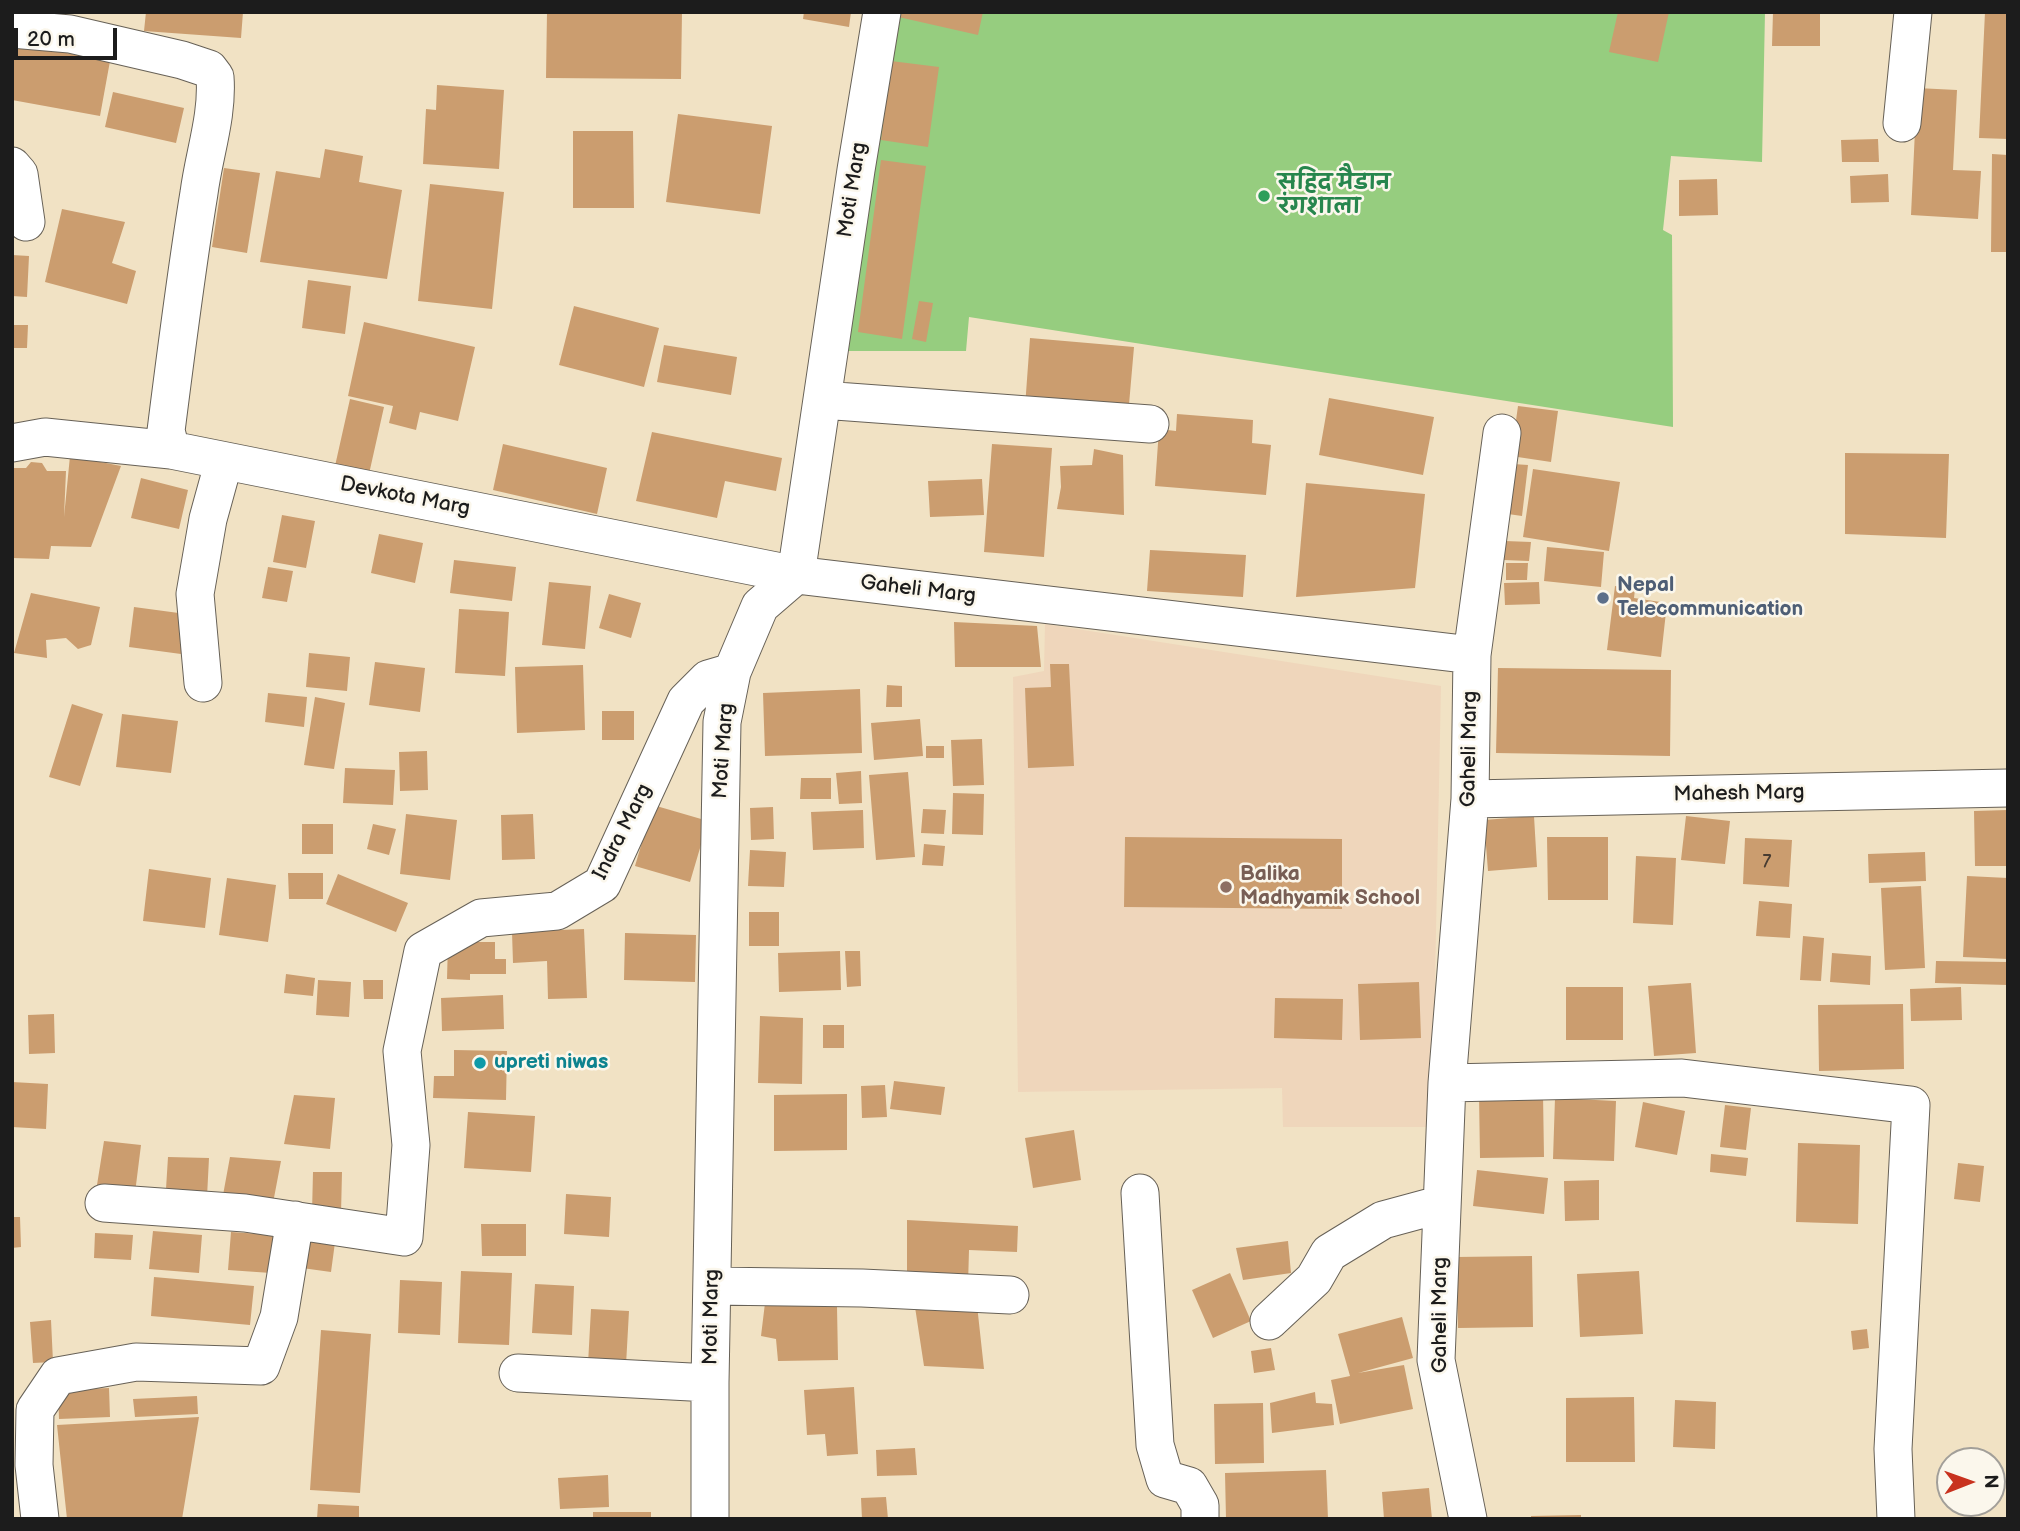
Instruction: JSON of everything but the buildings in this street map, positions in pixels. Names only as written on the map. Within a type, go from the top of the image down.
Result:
[{"type":"street","name":"Moti Marg","points":[[710,1519],[722,722],[732,672],[760,606],[796,575],[882,12]]},
{"type":"street","points":[[1902,124],[1913,12]]},
{"type":"street","points":[[12,29],[71,23],[209,69],[215,77],[213,122],[203,165],[182,300],[166,431],[171,450]]},
{"type":"street","points":[[12,166],[19,174],[26,222]]},
{"type":"street","points":[[822,400],[1150,425]]},
{"type":"street","points":[[1472,655],[1502,433]]},
{"type":"street","name":"Devkota Marg","points":[[12,443],[45,437],[171,450],[796,575]]},
{"type":"street","points":[[203,683],[195,594],[208,519],[223,461]]},
{"type":"street","name":"Gaheli Marg","points":[[796,575],[1472,655],[1470,799],[1447,1083],[1436,1360],[1468,1519]]},
{"type":"street","name":"Indra Marg","points":[[295,1220],[404,1237],[411,1145],[402,1051],[423,951],[481,918],[557,911],[602,884],[686,701],[708,679],[732,672]]},
{"type":"street","name":"Mahesh Marg","points":[[1470,799],[2008,788]]},
{"type":"street","points":[[1447,1083],[1682,1078],[1911,1105],[1893,1449],[1896,1519]]},
{"type":"street","points":[[1139,1193],[1155,1445],[1165,1479],[1189,1486],[1200,1505],[1200,1519]]},
{"type":"street","points":[[40,1519],[34,1465],[35,1410],[58,1376],[136,1362],[261,1366],[279,1317],[295,1220],[245,1213],[104,1203]]},
{"type":"street","points":[[1269,1321],[1314,1279],[1329,1253],[1383,1220],[1442,1204]]},
{"type":"street","points":[[712,1286],[1010,1295]]},
{"type":"street","points":[[518,1373],[710,1383]]},
{"type":"shaded area","name":"Balika Madhyamik School","points":[[1045,624],[1441,686],[1432,1127],[1283,1127],[1282,1088],[1018,1092],[1013,677],[1044,671]]},
{"type":"green space","name":"सहिद मैडान रंगशाला","points":[[892,12],[1765,12],[1762,162],[1671,156],[1663,230],[1672,235],[1673,427],[969,317],[966,351],[837,351]]},
{"type":"place","name":"सहिद मैडान रंगशाला","points":[[1264,196]]},
{"type":"place","name":"Nepal Telecommunication","points":[[1603,598]]},
{"type":"place","name":"Balika Madhyamik School","points":[[1226,887]]},
{"type":"place","name":"upreti niwas","points":[[480,1063]]}]
